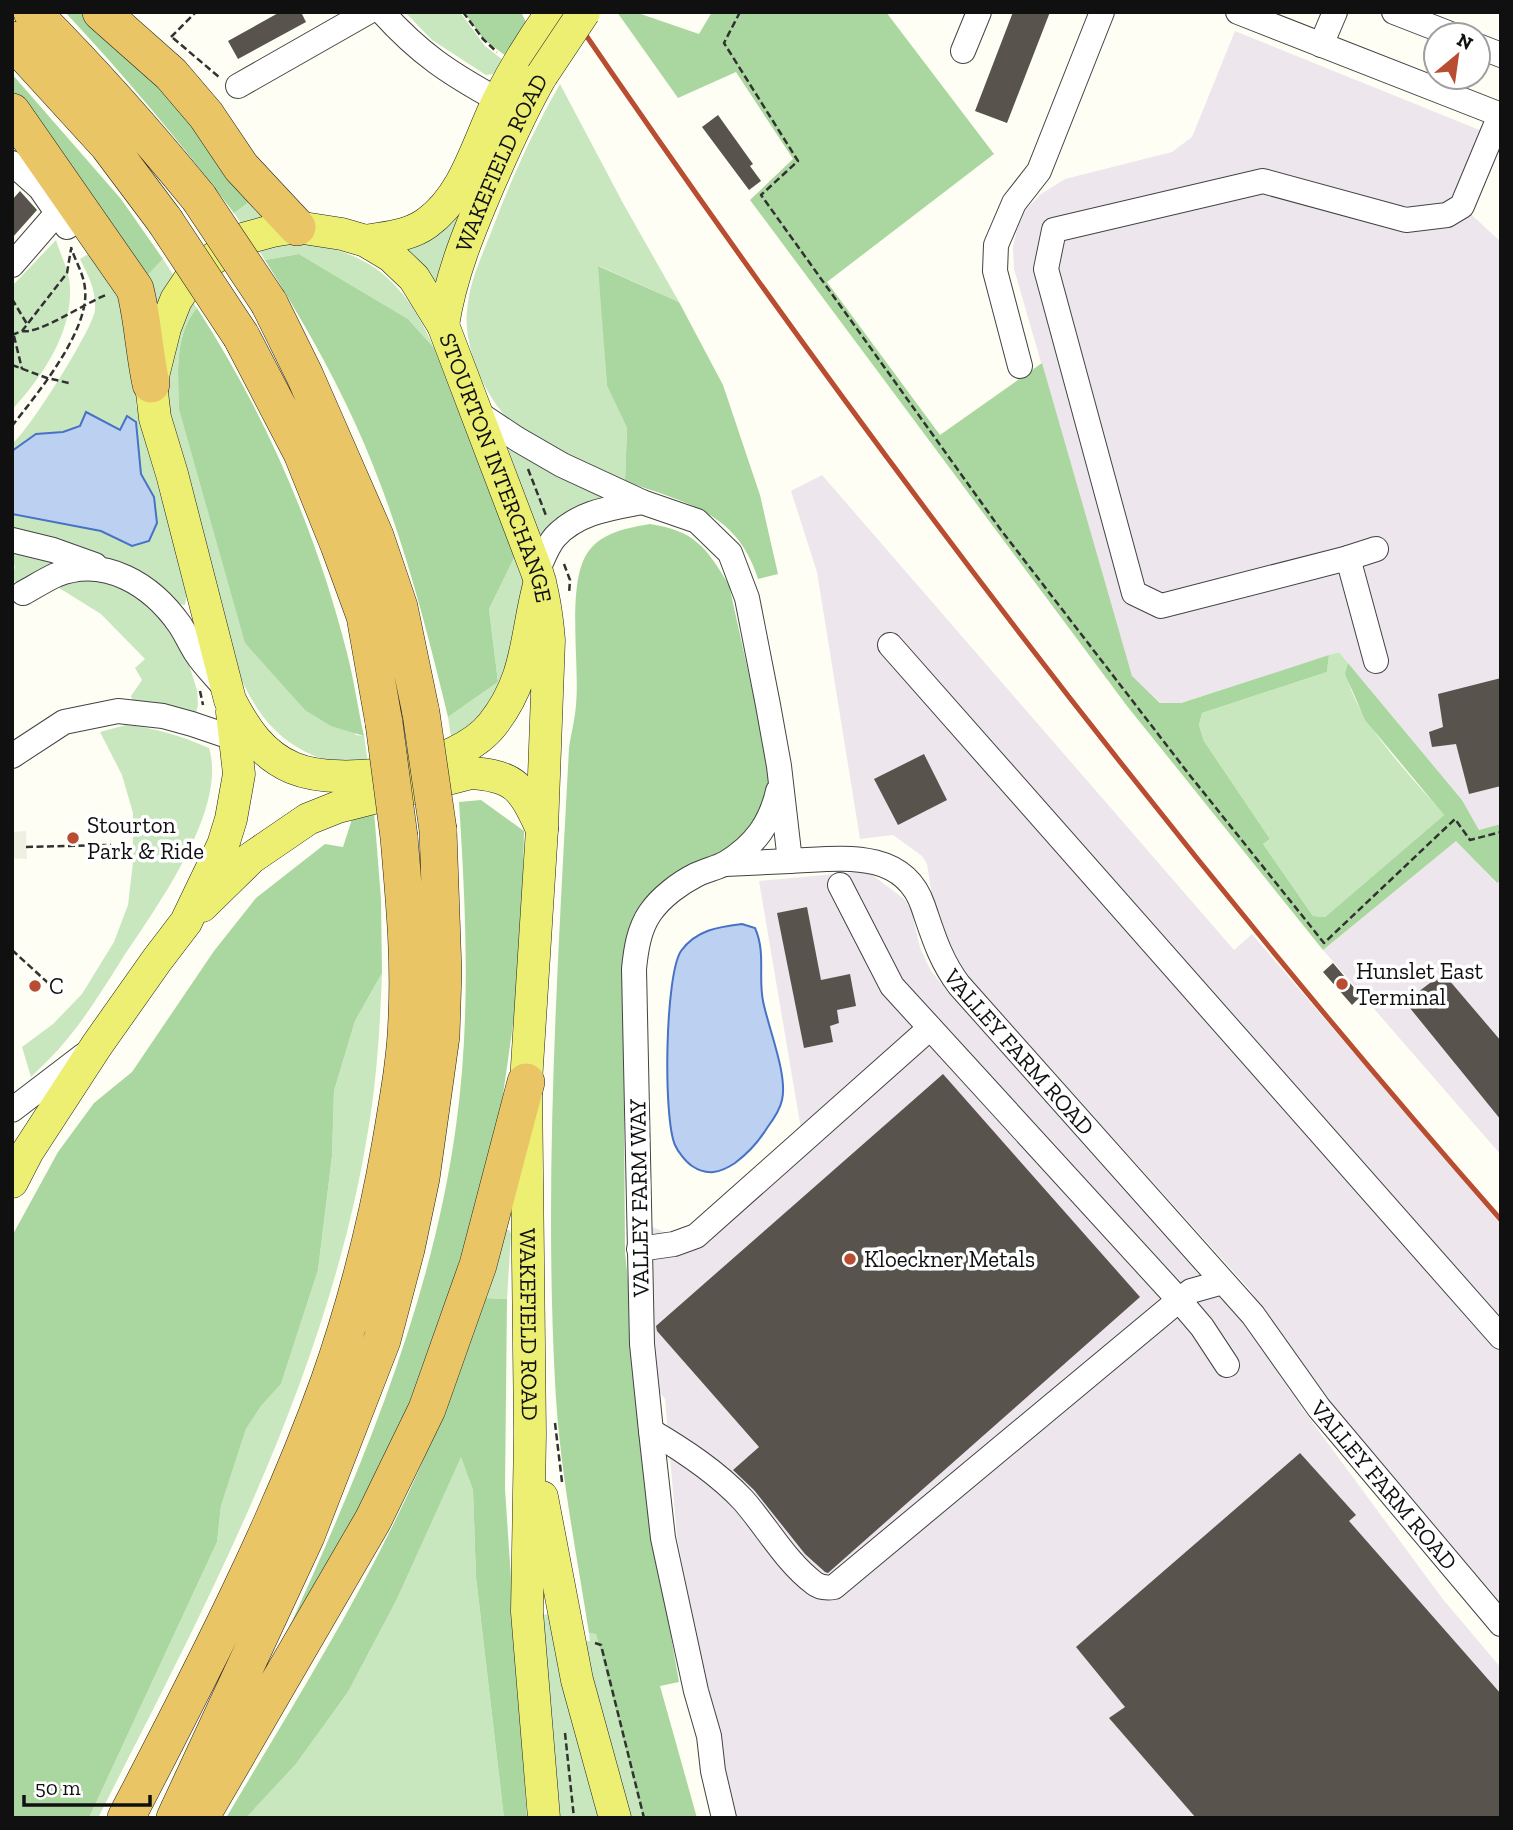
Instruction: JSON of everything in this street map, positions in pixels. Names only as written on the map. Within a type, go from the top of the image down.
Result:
[{"type":"highway","points":[[32,12],[138,124],[200,198],[270,303],[376,536],[399,607],[421,713],[438,830],[443,972],[441,1035],[421,1178],[386,1327],[362,1396],[306,1536],[175,1818]]},
{"type":"highway","points":[[101,12],[171,74],[206,115],[241,167],[297,227]]},
{"type":"highway","points":[[12,40],[108,145],[165,221],[241,336],[302,453],[365,616],[384,723],[399,837],[408,957],[407,1018],[400,1089],[386,1169],[368,1249],[329,1382],[272,1520],[176,1721],[126,1818]]},
{"type":"highway","points":[[12,113],[135,289],[143,320],[151,384]]},
{"type":"highway","points":[[200,1818],[373,1520],[427,1409],[478,1265],[526,1082]]},
{"type":"main road","name":"WAKEFIELD ROAD","points":[[443,325],[447,297],[458,259],[503,153],[528,65],[552,12]]},
{"type":"main road","name":"WAKEFIELD ROAD","points":[[366,241],[406,234],[426,224],[450,201],[468,170],[498,100],[528,65],[584,12]]},
{"type":"main road","name":"STOURTON INTERCHANGE","points":[[297,227],[366,241],[391,256],[414,278],[443,325],[538,576],[526,658],[505,707],[490,727],[467,747],[424,765],[346,776],[317,775],[294,768],[249,743],[229,695],[155,418],[151,384],[164,328],[176,300],[196,270],[243,239],[272,230],[297,227]]},
{"type":"main road","name":"WAKEFIELD ROAD","points":[[538,576],[547,612],[549,640],[542,830],[526,1082],[530,1434],[527,1612],[544,1818]]},
{"type":"main road","points":[[12,1182],[20,1153],[156,960],[186,922],[223,845],[249,743]]},
{"type":"main road","name":"WAKEFIELD ROAD","points":[[186,922],[251,858],[308,819],[338,807],[471,772],[493,774],[510,780],[527,799],[542,830]]},
{"type":"main road","points":[[530,1434],[577,1680],[615,1818]]},
{"type":"street","points":[[238,86],[368,12]]},
{"type":"street","points":[[382,12],[405,38],[435,64],[498,100]]},
{"type":"street","points":[[963,51],[979,12]]},
{"type":"street","points":[[1020,366],[995,271],[996,245],[1014,203],[1039,171],[1102,12]]},
{"type":"street","points":[[1238,12],[1501,115],[1462,206],[1447,215],[1406,220],[1263,181],[1054,230],[1046,269],[1134,593],[1161,606],[1376,550]]},
{"type":"street","points":[[1321,45],[1335,12]]},
{"type":"street","points":[[1394,12],[1422,23]]},
{"type":"street","points":[[12,163],[40,188],[65,230],[12,265]]},
{"type":"street","points":[[475,411],[562,465],[642,502],[697,522],[730,553],[747,598],[779,766],[790,861]]},
{"type":"street","points":[[538,576],[554,538],[578,519],[595,511],[642,502]]},
{"type":"street","points":[[12,540],[53,550],[126,577],[156,597],[180,625],[196,655],[229,695]]},
{"type":"street","points":[[1348,558],[1376,661]]},
{"type":"street","points":[[23,593],[56,575],[74,570],[105,569]]},
{"type":"street","points":[[890,645],[1501,1337]]},
{"type":"street","points":[[12,756],[64,722],[118,711],[163,716],[249,743]]},
{"type":"street","name":"VALLEY FARM WAY","points":[[724,1818],[713,1771],[709,1736],[696,1691],[663,1538],[651,1431],[642,1344],[634,969],[642,927],[651,911],[697,875],[725,864],[759,834],[773,814],[779,789],[779,766]]},
{"type":"street","name":"VALLEY FARM ROAD","points":[[725,864],[874,860],[894,869],[911,884],[922,902],[944,965],[959,985],[1253,1315],[1319,1408],[1501,1624]]},
{"type":"street","points":[[840,885],[892,986],[1179,1300],[1202,1327],[1227,1366]]},
{"type":"street","points":[[639,1249],[674,1244],[695,1236],[930,1028]]},
{"type":"street","points":[[12,1110],[97,1045]]},
{"type":"street","points":[[651,1431],[701,1464],[742,1499],[781,1549],[812,1582],[827,1588],[834,1587],[1179,1300],[1191,1291],[1223,1282]]},
{"type":"path","points":[[197,12],[171,37],[218,77],[238,86]]},
{"type":"path","points":[[463,12],[483,39],[528,65]]},
{"type":"path","points":[[740,12],[724,43],[798,161],[761,195],[1001,530],[1188,773],[1324,943],[1455,819],[1470,840],[1501,832]]},
{"type":"path","points":[[12,426],[70,343],[80,324],[85,306],[85,287],[65,230]]},
{"type":"path","points":[[22,369],[13,336],[22,331],[67,273],[65,230]]},
{"type":"path","points":[[22,331],[37,331],[105,295],[113,295]]},
{"type":"path","points":[[12,299],[27,324]]},
{"type":"path","points":[[12,365],[69,383]]},
{"type":"path","points":[[517,439],[570,580],[568,604]]},
{"type":"path","points":[[26,847],[111,845]]},
{"type":"path","points":[[12,950],[58,992]]},
{"type":"path","points":[[554,1411],[563,1494]]},
{"type":"path","points":[[572,1646],[586,1639],[601,1645],[644,1818]]},
{"type":"path","points":[[564,1724],[574,1818]]},
{"type":"shaded area","points":[[1235,31],[1492,135],[1462,206],[1501,242],[1501,824],[1479,830],[1462,800],[1339,652],[1180,703],[1161,703],[1132,677],[1014,269],[1013,247],[1026,209],[1041,194],[1065,179],[1172,152],[1192,137]]},
{"type":"shaded area","points":[[822,475],[1234,950],[1252,934],[1501,1225],[1501,1603],[1324,1395],[1249,1289],[952,959],[935,915],[927,864],[922,856],[893,835],[860,839],[817,572],[791,491]]},
{"type":"shaded area","points":[[26,831],[27,859],[12,858],[12,832]]},
{"type":"shaded area","points":[[1456,840],[1496,883],[1501,880],[1501,1155],[1323,950]]},
{"type":"shaded area","points":[[867,871],[904,899],[911,909],[920,948],[931,971],[948,992],[1243,1322],[1307,1415],[1442,1598],[1501,1668],[1501,1818],[736,1818],[677,1537],[665,1399],[658,1390],[649,1282],[647,1212],[653,1227],[664,1232],[678,1233],[691,1228],[801,1129],[759,881]]},
{"type":"green space","points":[[65,12],[89,12],[135,50],[255,198],[234,213],[152,110]]},
{"type":"green space","points":[[405,12],[460,12],[485,46],[503,60],[493,74],[486,75],[432,40]]},
{"type":"green space","points":[[464,12],[521,12],[526,22],[506,56],[483,39]]},
{"type":"green space","points":[[617,12],[635,12],[699,34],[712,12],[886,12],[994,154],[827,282],[940,435],[1042,363],[1132,676],[1160,703],[1181,703],[1329,655],[1327,672],[1202,713],[1199,725],[1204,741],[1270,839],[1263,844],[1313,916],[1325,917],[1444,815],[1365,720],[1345,674],[1348,663],[1462,800],[1479,830],[1501,824],[1501,880],[1497,883],[1456,841],[1323,950],[1127,706],[750,200],[793,159],[736,72],[678,98]]},
{"type":"green space","points":[[12,74],[121,199],[163,259],[140,283],[12,100]]},
{"type":"green space","points":[[560,84],[679,302],[599,266],[607,386],[627,428],[625,481],[555,451],[516,426],[505,416],[487,389],[473,358],[469,341],[467,311],[476,272],[505,196]]},
{"type":"green space","points":[[509,92],[437,287],[387,245],[406,240]]},
{"type":"green space","points":[[255,198],[271,215],[243,226],[234,213]]},
{"type":"green space","points":[[56,240],[70,282],[66,322],[44,369],[12,410],[12,286]]},
{"type":"green space","points":[[302,242],[348,254],[384,275],[411,306],[434,348],[408,319],[299,254],[265,260],[258,249]]},
{"type":"green space","points":[[100,247],[134,329],[136,404],[187,594],[185,605],[176,604],[12,538],[12,514],[101,531],[132,546],[156,523],[154,498],[141,474],[136,422],[120,430],[109,425],[80,426],[63,432],[36,434],[12,451],[12,444],[45,401],[92,321],[95,310],[93,290],[80,259]]},
{"type":"green space","points":[[299,254],[408,319],[434,348],[515,556],[489,609],[498,682],[448,717],[409,568],[370,459],[324,360],[265,260]]},
{"type":"green space","points":[[163,259],[176,279],[156,307],[140,283]]},
{"type":"green space","points":[[598,266],[679,302],[723,385],[760,495],[778,574],[758,579],[749,556],[737,538],[723,524],[706,513],[625,481],[627,428],[607,386]]},
{"type":"green space","points":[[189,296],[197,308],[184,330],[181,343],[178,369],[179,409],[356,735],[364,736],[369,770],[319,758],[282,736],[254,704],[232,657],[162,380]]},
{"type":"green space","points":[[197,308],[245,389],[304,518],[334,607],[364,736],[331,726],[305,710],[245,643],[179,409],[178,369],[181,343],[184,330]]},
{"type":"green space","points":[[509,450],[607,495],[584,505],[543,545],[504,452]]},
{"type":"green space","points":[[650,524],[689,536],[706,551],[729,585],[769,766],[768,789],[761,814],[745,835],[721,853],[692,866],[623,969],[625,1252],[654,1539],[679,1682],[660,1686],[697,1818],[643,1818],[596,1634],[589,1633],[560,1445],[552,1303],[554,1065],[569,748],[577,688],[577,583],[588,552],[600,540],[616,532]]},
{"type":"green space","points":[[12,550],[61,563],[27,585],[12,580],[15,566],[12,564]]},
{"type":"green space","points":[[515,556],[528,593],[517,681],[453,750],[448,717],[498,682],[489,609]]},
{"type":"green space","points":[[80,574],[145,595],[184,649],[197,690],[198,705],[195,717],[133,702],[131,696],[142,680],[135,668],[145,659],[101,614],[56,586]]},
{"type":"green space","points":[[1339,652],[1348,663],[1348,680],[1367,721],[1444,815],[1325,917],[1313,916],[1263,844],[1270,839],[1204,741],[1199,725],[1202,713],[1327,672],[1329,655]]},
{"type":"green space","points":[[126,725],[169,733],[209,748],[212,773],[208,800],[199,829],[185,858],[152,914],[82,1019],[31,1077],[22,1047],[53,1024],[82,994],[114,942],[128,905],[133,862],[133,813],[122,775],[100,732]]},
{"type":"green space","points":[[481,800],[524,831],[521,968],[495,1151],[407,1426],[289,1628],[368,1445],[412,1320],[430,1256],[456,1126],[464,1045],[465,924],[459,802]]},
{"type":"green space","points":[[374,811],[381,899],[382,973],[355,1021],[334,1091],[332,1156],[318,1270],[281,1384],[261,1406],[246,1429],[221,1506],[217,1542],[89,1818],[12,1818],[12,1236],[58,1152],[94,1103],[132,1072],[214,951],[256,898],[325,844],[343,847],[354,813]]},
{"type":"green space","points":[[382,973],[374,1092],[368,1131],[349,1222],[325,1311],[260,1484],[222,1569],[98,1818],[89,1818],[217,1542],[221,1506],[246,1429],[261,1406],[281,1384],[318,1270],[332,1156],[334,1091],[355,1021]]},
{"type":"green space","points":[[505,1230],[509,1230],[511,1234],[507,1299],[485,1298]]},
{"type":"green space","points":[[485,1298],[507,1299],[505,1489],[527,1818],[504,1818],[476,1577],[473,1490],[461,1457],[397,1599],[348,1692],[296,1764],[246,1818],[226,1818],[327,1648],[397,1517],[428,1451]]},
{"type":"green space","points":[[461,1456],[473,1490],[476,1577],[504,1818],[246,1818],[296,1764],[348,1692],[397,1599]]},
{"type":"green space","points":[[555,1613],[601,1818],[557,1818],[537,1616]]},
{"type":"green space","points":[[589,1633],[596,1634],[643,1818],[625,1818],[582,1642],[590,1641]]},
{"type":"water","points":[[86,412],[120,430],[127,416],[136,422],[141,474],[154,497],[157,523],[149,541],[132,546],[101,531],[12,514],[12,451],[36,434],[63,432],[80,426]]},
{"type":"water","points":[[742,924],[755,928],[758,937],[763,1001],[780,1065],[782,1100],[774,1118],[748,1151],[729,1166],[708,1172],[698,1169],[685,1159],[675,1145],[671,1130],[667,1078],[672,988],[681,951],[693,938],[708,931]]},
{"type":"building","points":[[280,12],[301,12],[306,22],[238,59],[228,41]]},
{"type":"building","points":[[1013,12],[1050,12],[1007,123],[975,111]]},
{"type":"building","points":[[718,115],[753,164],[750,166],[761,181],[749,190],[702,127]]},
{"type":"building","points":[[20,191],[37,210],[12,238],[12,200]]},
{"type":"building","points":[[1501,678],[1501,786],[1469,794],[1456,744],[1432,747],[1429,732],[1443,727],[1438,694]]},
{"type":"building","points":[[924,754],[947,800],[898,825],[874,779]]},
{"type":"building","points":[[807,907],[821,980],[850,974],[856,1006],[837,1010],[839,1023],[830,1026],[833,1042],[804,1048],[777,913]]},
{"type":"building","name":"Hunslet East Terminal","points":[[1333,963],[1361,996],[1352,1005],[1323,972]]},
{"type":"building","points":[[1443,973],[1501,1041],[1501,1120],[1405,1002]]},
{"type":"building","points":[[943,1074],[1140,1297],[828,1573],[805,1554],[754,1490],[733,1470],[759,1447],[657,1331],[656,1326]]},
{"type":"building","points":[[1300,1453],[1356,1515],[1349,1521],[1501,1694],[1501,1818],[1196,1818],[1109,1718],[1125,1707],[1076,1647]]},
{"type":"railway","points":[[570,12],[789,324],[1017,630],[1254,929],[1501,1220]]},
{"type":"place","name":"Stourton Park & Ride","points":[[73,838]]},
{"type":"place","name":"Hunslet East Terminal","points":[[1342,984]]},
{"type":"place","name":"C","points":[[35,986]]},
{"type":"place","name":"Kloeckner Metals","points":[[850,1259]]}]
